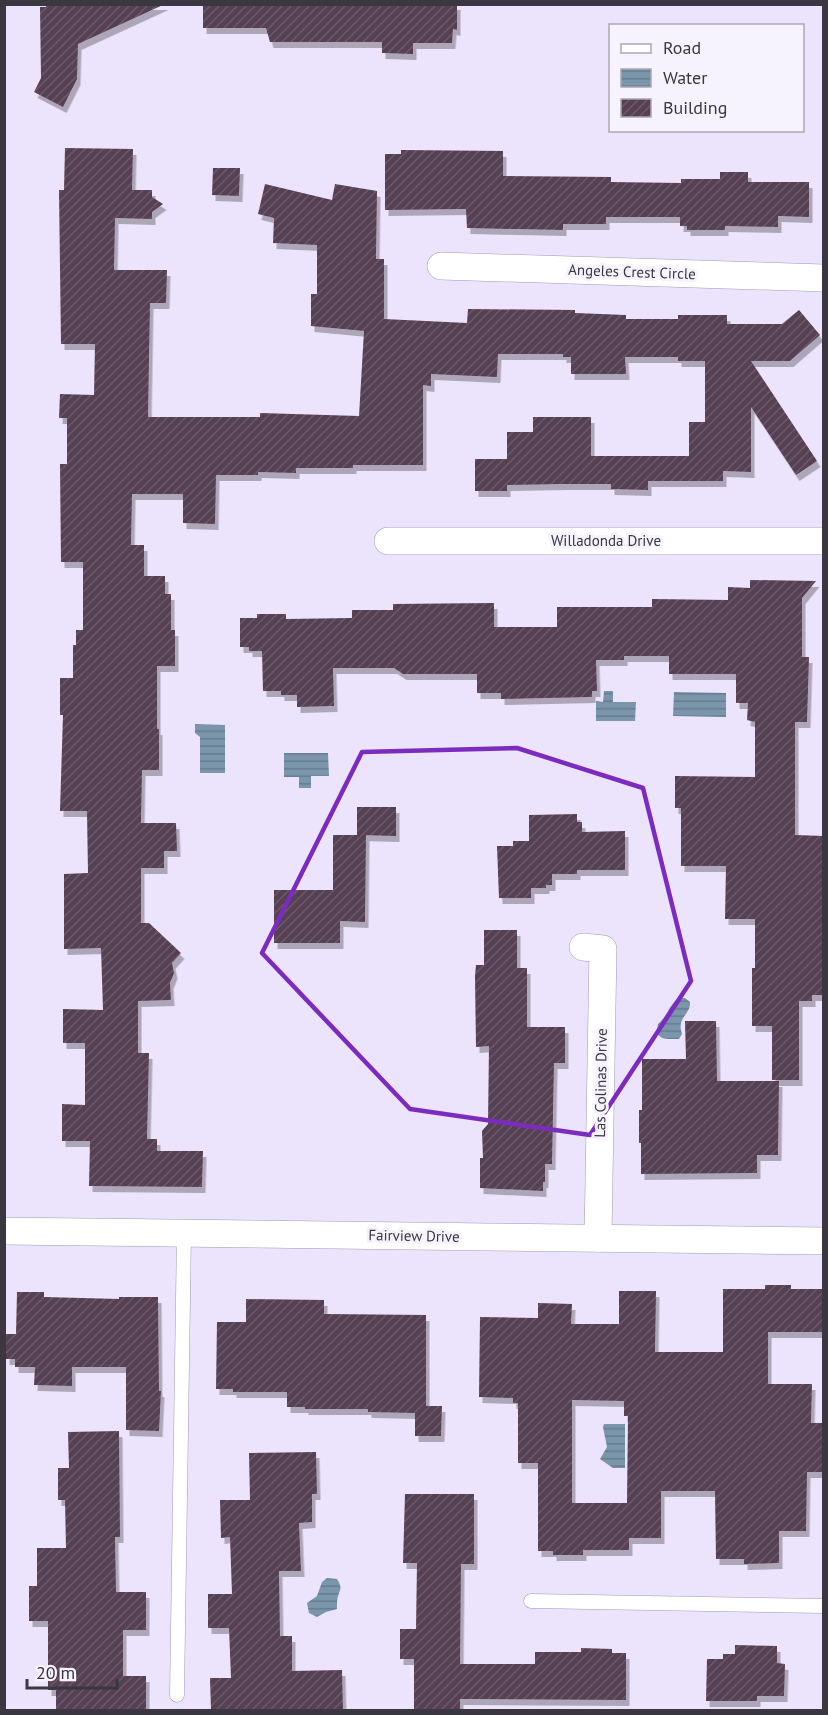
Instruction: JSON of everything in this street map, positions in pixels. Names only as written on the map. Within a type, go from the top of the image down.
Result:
[{"type":"street","name":"Angeles Crest Circle","points":[[441,266],[824,278]]},
{"type":"street","name":"Willadonda Drive","points":[[388,541],[824,541]]},
{"type":"street","name":"Las Colinas Drive","points":[[583,947],[603,949],[598,1238]]},
{"type":"street","name":"Fairview Drive","points":[[4,1231],[824,1241]]},
{"type":"lane","points":[[177,1695],[184,1233]]},
{"type":"lane","points":[[531,1601],[824,1606]]},
{"type":"highlighted area","points":[[517,748],[643,788],[691,981],[590,1135],[410,1109],[262,953],[362,752]]},
{"type":"water","points":[[604,691],[613,691],[613,702],[636,702],[635,721],[596,721],[596,701],[603,702]]},
{"type":"water","points":[[674,692],[726,693],[726,717],[673,716]]},
{"type":"water","points":[[195,724],[225,725],[225,773],[200,773],[200,737],[195,733]]},
{"type":"water","points":[[284,753],[328,753],[329,776],[311,776],[311,788],[299,788],[299,777],[284,777]]},
{"type":"water","points":[[680,998],[685,998],[690,1002],[681,1024],[682,1034],[679,1039],[662,1038],[658,1034],[658,1024]]},
{"type":"water","points":[[604,1424],[625,1424],[625,1468],[613,1468],[600,1459],[607,1447]]},
{"type":"water","points":[[327,1578],[337,1579],[340,1586],[337,1609],[317,1617],[309,1613],[307,1603],[317,1596],[322,1582]]},
{"type":"building","points":[[46,4],[165,4],[78,44],[77,79],[63,107],[34,92],[41,78],[40,7],[46,7]]},
{"type":"building","points":[[203,4],[457,4],[457,30],[453,29],[452,43],[413,43],[413,54],[382,53],[382,42],[270,42],[266,28],[203,28]]},
{"type":"building","points":[[65,148],[133,149],[132,190],[152,190],[152,197],[163,204],[152,212],[152,219],[115,218],[114,270],[167,270],[166,303],[150,303],[148,417],[260,417],[260,413],[359,416],[364,331],[311,326],[311,294],[317,294],[317,245],[273,243],[274,218],[258,214],[265,184],[332,200],[335,184],[377,191],[376,259],[384,259],[384,319],[467,323],[468,309],[575,310],[575,313],[626,315],[626,319],[678,319],[678,315],[727,315],[727,324],[782,324],[799,310],[820,335],[790,361],[751,361],[817,461],[796,475],[751,407],[751,472],[723,471],[723,481],[648,481],[648,490],[611,489],[611,484],[565,484],[507,485],[507,491],[475,491],[475,459],[507,459],[507,432],[533,432],[533,417],[591,417],[591,456],[689,456],[689,422],[705,422],[705,361],[678,361],[678,357],[625,357],[626,374],[571,374],[571,357],[563,357],[563,354],[498,354],[497,377],[431,374],[431,386],[423,385],[423,465],[353,465],[353,468],[296,468],[296,473],[258,472],[258,475],[216,475],[215,524],[183,523],[183,494],[132,494],[131,545],[144,545],[144,576],[165,576],[165,594],[171,594],[171,630],[175,630],[175,666],[157,666],[159,770],[142,770],[141,823],[176,823],[177,851],[164,851],[164,868],[141,868],[141,923],[149,923],[181,953],[172,963],[174,973],[170,983],[171,1000],[138,1001],[138,1053],[149,1053],[147,1139],[157,1139],[157,1151],[203,1151],[202,1187],[89,1186],[90,1141],[62,1141],[62,1104],[85,1105],[85,1043],[63,1043],[63,1009],[103,1010],[101,948],[64,949],[64,874],[88,873],[87,811],[60,811],[63,715],[60,715],[60,678],[73,678],[73,645],[76,645],[76,630],[83,630],[83,562],[61,562],[60,464],[67,464],[67,418],[59,418],[60,394],[94,395],[95,344],[61,344],[59,190],[64,190]]},
{"type":"building","points":[[401,150],[503,151],[503,176],[611,177],[611,182],[681,183],[681,179],[720,179],[720,172],[748,172],[748,182],[809,182],[809,217],[778,216],[778,227],[725,226],[725,230],[687,230],[687,226],[680,226],[680,217],[606,217],[606,224],[563,224],[563,230],[467,228],[466,209],[385,210],[385,154],[401,154]]},
{"type":"building","points":[[213,168],[240,168],[239,196],[212,195]]},
{"type":"building","points":[[750,580],[816,581],[802,598],[802,657],[809,657],[807,722],[795,722],[795,835],[824,836],[824,995],[812,995],[812,1001],[799,1001],[799,1080],[772,1080],[772,1026],[752,1026],[755,919],[725,919],[726,866],[681,866],[681,808],[675,808],[675,776],[755,777],[755,722],[747,720],[748,703],[736,703],[736,674],[669,674],[669,656],[624,656],[624,660],[596,660],[597,691],[592,691],[592,697],[501,699],[501,693],[477,693],[477,674],[403,674],[394,668],[333,668],[334,706],[297,707],[297,695],[281,695],[281,691],[263,691],[262,651],[249,651],[249,647],[240,647],[240,618],[257,618],[257,614],[286,614],[286,619],[352,618],[352,610],[393,610],[393,604],[494,603],[494,627],[557,627],[557,607],[652,607],[652,599],[728,600],[728,587],[750,588]]},
{"type":"building","points":[[357,807],[396,807],[396,836],[357,835]]},
{"type":"building","points":[[577,814],[577,822],[582,822],[582,832],[625,831],[625,870],[577,870],[577,874],[552,874],[552,885],[546,885],[546,888],[531,888],[531,898],[499,898],[497,846],[513,846],[513,841],[529,841],[529,815]]},
{"type":"building","points":[[333,835],[366,835],[365,922],[340,921],[340,943],[274,943],[274,890],[333,890]]},
{"type":"building","points":[[484,930],[517,930],[517,968],[527,968],[527,1027],[565,1027],[565,1063],[554,1063],[552,1164],[545,1164],[543,1191],[480,1188],[480,1158],[483,1158],[482,1131],[488,1124],[489,1046],[476,1047],[475,976],[476,965],[484,965]]},
{"type":"building","points":[[685,1021],[716,1021],[717,1081],[779,1081],[778,1155],[757,1155],[757,1173],[641,1174],[639,1110],[642,1110],[642,1059],[686,1059]]},
{"type":"building","points":[[765,1285],[791,1285],[791,1289],[824,1289],[824,1332],[768,1332],[768,1384],[812,1384],[811,1423],[824,1423],[822,1472],[807,1472],[806,1531],[779,1531],[779,1563],[744,1564],[744,1559],[716,1559],[715,1491],[661,1491],[661,1538],[629,1538],[629,1550],[583,1550],[583,1555],[553,1555],[553,1551],[538,1551],[538,1463],[518,1463],[518,1403],[513,1403],[513,1398],[479,1397],[480,1317],[538,1318],[538,1303],[572,1304],[571,1324],[619,1324],[619,1291],[656,1291],[655,1352],[723,1352],[723,1289],[765,1289]],"holes":[[[572,1400],[624,1401],[624,1416],[628,1416],[627,1503],[572,1503]]]},
{"type":"building","points":[[17,1292],[44,1292],[44,1297],[119,1299],[119,1297],[158,1297],[159,1391],[161,1391],[159,1431],[126,1430],[126,1367],[72,1367],[72,1386],[34,1385],[35,1367],[15,1367],[15,1359],[6,1359],[6,1334],[16,1334]]},
{"type":"building","points":[[246,1299],[324,1300],[324,1314],[426,1315],[426,1406],[442,1406],[441,1436],[415,1436],[415,1413],[287,1407],[287,1392],[233,1392],[233,1389],[216,1389],[217,1322],[246,1322]]},
{"type":"building","points":[[119,1431],[120,1537],[115,1537],[116,1592],[146,1592],[146,1630],[123,1630],[123,1676],[146,1676],[146,1710],[56,1710],[56,1690],[48,1690],[48,1621],[29,1621],[29,1586],[37,1586],[37,1548],[66,1548],[65,1500],[58,1500],[58,1468],[69,1468],[68,1432]]},
{"type":"building","points":[[316,1452],[317,1494],[312,1494],[312,1522],[299,1523],[301,1571],[279,1571],[280,1636],[292,1636],[292,1671],[342,1670],[343,1710],[211,1710],[210,1678],[231,1678],[229,1628],[208,1628],[208,1594],[232,1594],[230,1537],[221,1538],[220,1500],[250,1500],[249,1453]]},
{"type":"building","points":[[405,1494],[474,1494],[474,1564],[461,1564],[460,1664],[535,1664],[535,1652],[581,1652],[581,1648],[612,1649],[612,1653],[626,1653],[626,1700],[460,1699],[460,1710],[414,1710],[414,1659],[400,1659],[400,1629],[416,1629],[417,1563],[403,1563]]},
{"type":"building","points":[[735,1645],[777,1646],[777,1663],[785,1664],[784,1696],[757,1696],[757,1701],[706,1701],[707,1659],[723,1659],[723,1654],[735,1654]]}]
